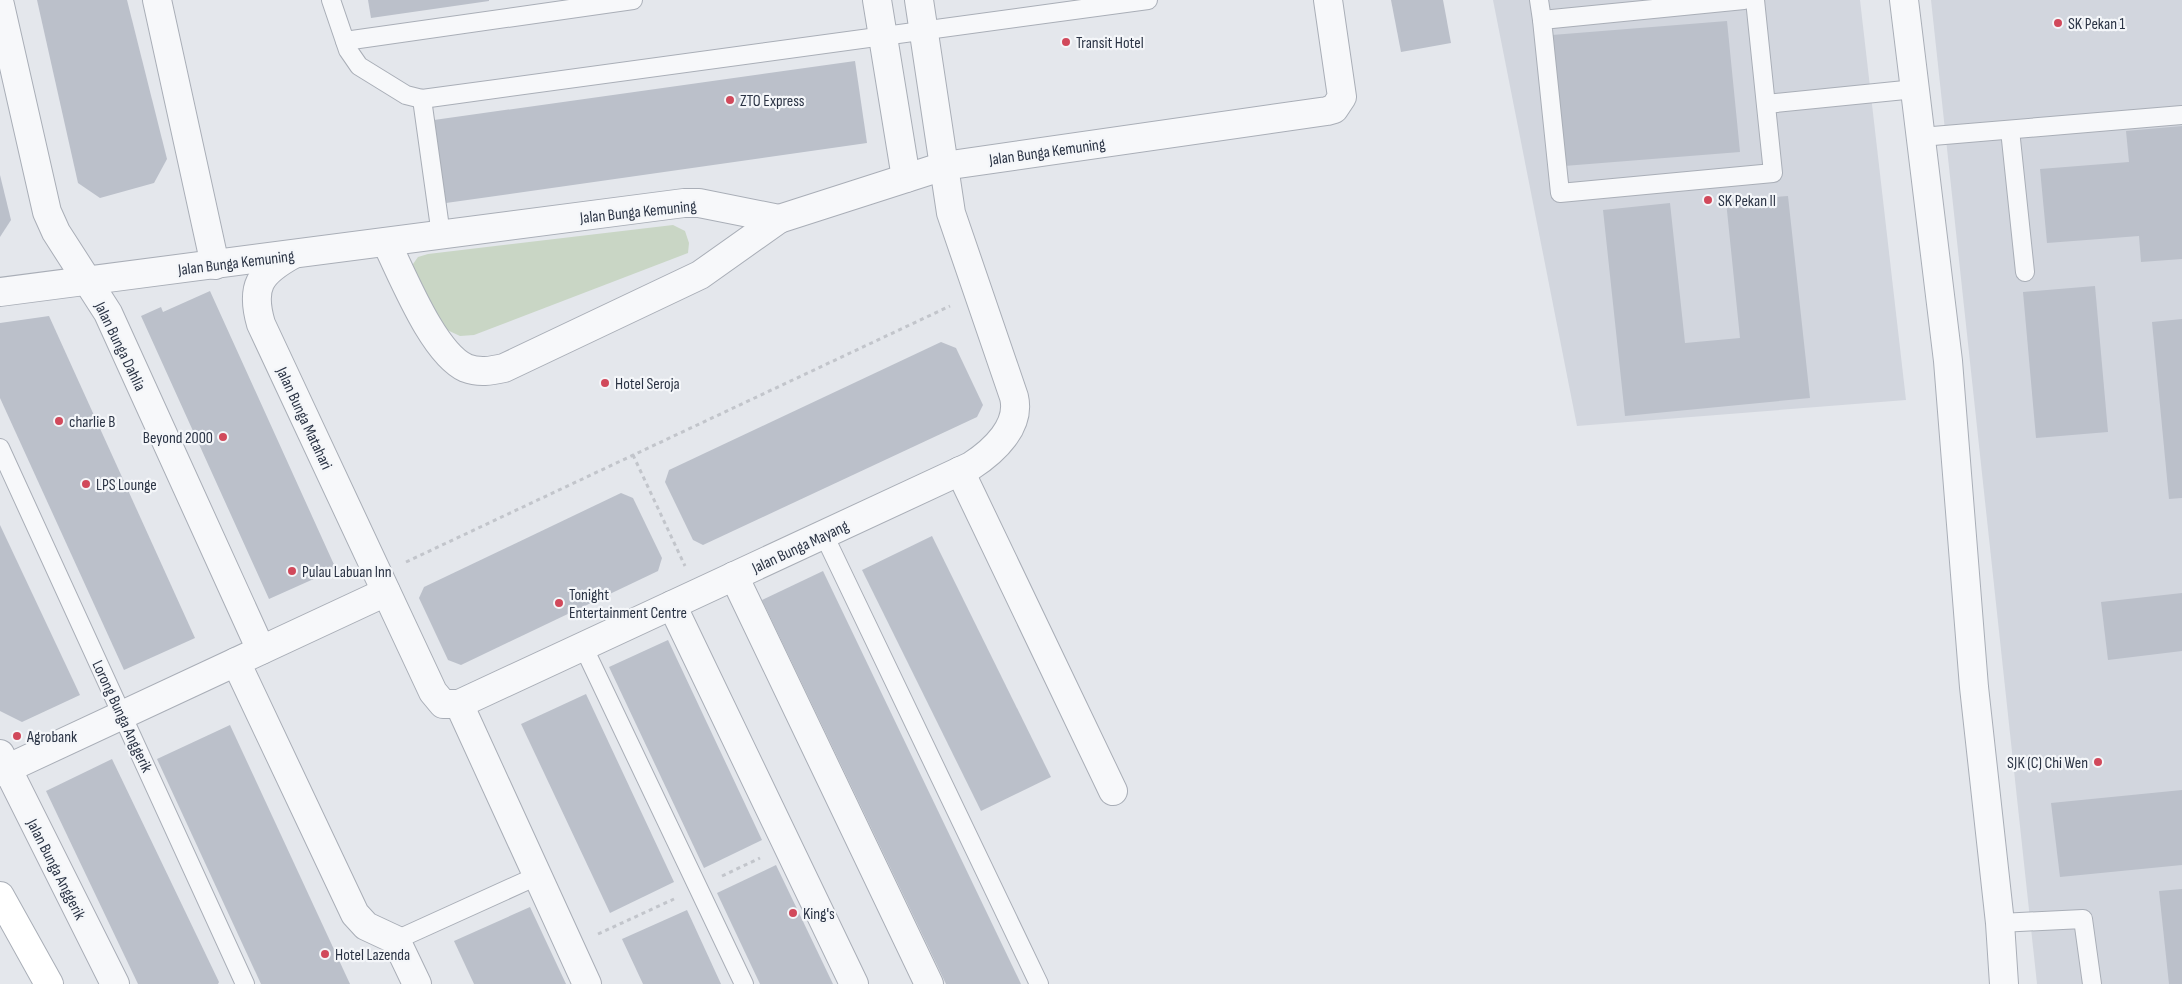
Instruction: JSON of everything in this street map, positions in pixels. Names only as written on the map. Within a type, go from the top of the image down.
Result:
[{"type":"street","points":[[157,0],[215,265]]},
{"type":"street","points":[[877,0],[906,178]]},
{"type":"street","name":"Jalan Bunga Mayang","points":[[459,704],[960,471],[985,457],[1011,427],[1016,412],[1014,397],[953,220],[919,0]]},
{"type":"street","name":"Jalan Bunga Kemuning","points":[[0,292],[684,204],[699,203],[778,219],[944,166],[1334,108],[1342,97],[1342,90],[1328,0]]},
{"type":"street","points":[[1904,0],[1948,361],[1974,687],[2000,923],[2004,984]]},
{"type":"street","name":"Jalan Bunga Dahlia","points":[[0,5],[7,71],[48,212],[56,232],[108,313],[262,650]]},
{"type":"street","points":[[386,242],[436,341],[449,356],[466,368],[485,372],[504,368],[700,275],[778,219]]},
{"type":"street","name":"Jalan Bunga Matahari","points":[[292,255],[275,264],[262,276],[256,290],[256,307],[261,324],[382,583]]},
{"type":"street","points":[[960,471],[1113,791]]},
{"type":"street","points":[[734,576],[929,984]]},
{"type":"street","points":[[2,765],[122,715],[262,650],[382,583],[438,700],[443,704],[459,704],[587,984]]},
{"type":"street","points":[[672,605],[854,984]]},
{"type":"street","points":[[236,662],[355,914],[366,926],[396,940],[417,984]]},
{"type":"street","name":"Jalan Bunga Anggerik","points":[[2,765],[115,984]]},
{"type":"street","points":[[0,896],[49,984]]},
{"type":"lane","points":[[331,0],[353,58],[367,72],[406,95],[422,99],[1148,0]]},
{"type":"lane","points":[[345,41],[633,0]]},
{"type":"lane","points":[[1539,0],[1560,193],[1773,172],[1755,0]]},
{"type":"lane","points":[[1542,20],[1744,0]]},
{"type":"lane","points":[[1766,104],[1915,89]]},
{"type":"lane","points":[[422,99],[441,235]]},
{"type":"lane","points":[[1921,137],[2182,115]]},
{"type":"lane","points":[[2010,130],[2025,272]]},
{"type":"lane","name":"Lorong Bunga Anggerik","points":[[0,448],[245,984]]},
{"type":"lane","points":[[824,535],[1039,984]]},
{"type":"lane","points":[[584,646],[744,984]]},
{"type":"lane","points":[[396,940],[537,876]]},
{"type":"lane","points":[[2000,923],[2083,919],[2092,984]]},
{"type":"path","points":[[382,583],[633,455],[978,293]]},
{"type":"path","points":[[633,455],[698,593]]},
{"type":"shaded area","name":"SK Pekan II","points":[[1493,0],[1860,0],[1906,400],[1577,426]]},
{"type":"shaded area","points":[[1931,0],[2182,0],[2182,984],[2037,984]]},
{"type":"green space","points":[[673,225],[685,231],[689,243],[688,253],[474,335],[460,336],[445,329],[414,272],[413,264],[418,257],[428,254]]},
{"type":"building","points":[[37,0],[127,0],[167,159],[154,183],[100,198],[78,183]]},
{"type":"building","points":[[368,0],[489,0],[489,1],[371,18]]},
{"type":"building","points":[[1391,0],[1443,0],[1451,43],[1401,52]]},
{"type":"building","points":[[1727,21],[1740,152],[1564,166],[1552,35]]},
{"type":"building","points":[[855,61],[867,143],[446,203],[434,120]]},
{"type":"building","points":[[2182,126],[2182,259],[2141,262],[2139,236],[2047,243],[2040,169],[2129,162],[2126,131]]},
{"type":"building","points":[[0,175],[11,220],[0,237]]},
{"type":"building","points":[[1788,196],[1810,398],[1625,416],[1603,210],[1670,203],[1685,343],[1740,338],[1726,201]]},
{"type":"building","points":[[2095,286],[2108,432],[2036,438],[2023,292]]},
{"type":"building","points":[[210,291],[336,569],[269,599],[141,316],[161,307],[163,312]]},
{"type":"building","points":[[49,316],[195,638],[124,670],[0,398],[0,323]]},
{"type":"building","points":[[2182,319],[2182,498],[2169,499],[2152,322]]},
{"type":"building","points":[[941,342],[956,348],[983,405],[977,417],[703,545],[693,540],[665,482],[669,470]]},
{"type":"building","points":[[621,493],[633,498],[662,558],[658,571],[461,665],[448,660],[419,598],[424,587]]},
{"type":"building","points":[[0,525],[80,695],[22,722],[0,711]]},
{"type":"building","points":[[932,536],[1051,777],[981,811],[862,570]]},
{"type":"building","points":[[823,571],[1021,984],[946,984],[762,600]]},
{"type":"building","points":[[2182,593],[2182,651],[2108,660],[2101,602]]},
{"type":"building","points":[[668,640],[762,840],[704,868],[609,667]]},
{"type":"building","points":[[586,694],[674,882],[610,913],[521,724]]},
{"type":"building","points":[[230,725],[350,984],[261,984],[157,759]]},
{"type":"building","points":[[112,759],[219,982],[218,984],[138,984],[46,791]]},
{"type":"building","points":[[2182,790],[2182,865],[2060,877],[2051,803]]},
{"type":"building","points":[[776,865],[833,984],[760,984],[717,893]]},
{"type":"building","points":[[2182,889],[2182,984],[2169,984],[2159,891]]},
{"type":"building","points":[[530,907],[566,984],[474,984],[454,941]]},
{"type":"building","points":[[687,910],[721,984],[643,984],[622,939]]},
{"type":"place","name":"SK Pekan 1","points":[[2058,23]]},
{"type":"place","name":"Transit Hotel","points":[[1066,42]]},
{"type":"place","name":"ZTO Express","points":[[730,100]]},
{"type":"place","name":"SK Pekan II","points":[[1708,200]]},
{"type":"place","name":"Hotel Seroja","points":[[605,383]]},
{"type":"place","name":"charlie B","points":[[59,421]]},
{"type":"place","name":"Beyond 2000","points":[[223,437]]},
{"type":"place","name":"LPS Lounge","points":[[86,484]]},
{"type":"place","name":"Pulau Labuan Inn","points":[[292,571]]},
{"type":"place","name":"Tonight Entertainment Centre","points":[[559,603]]},
{"type":"place","name":"Agrobank","points":[[17,736]]},
{"type":"place","name":"SJK (C) Chi Wen","points":[[2098,762]]},
{"type":"place","name":"King's","points":[[793,913]]},
{"type":"place","name":"Hotel Lazenda","points":[[325,954]]}]
